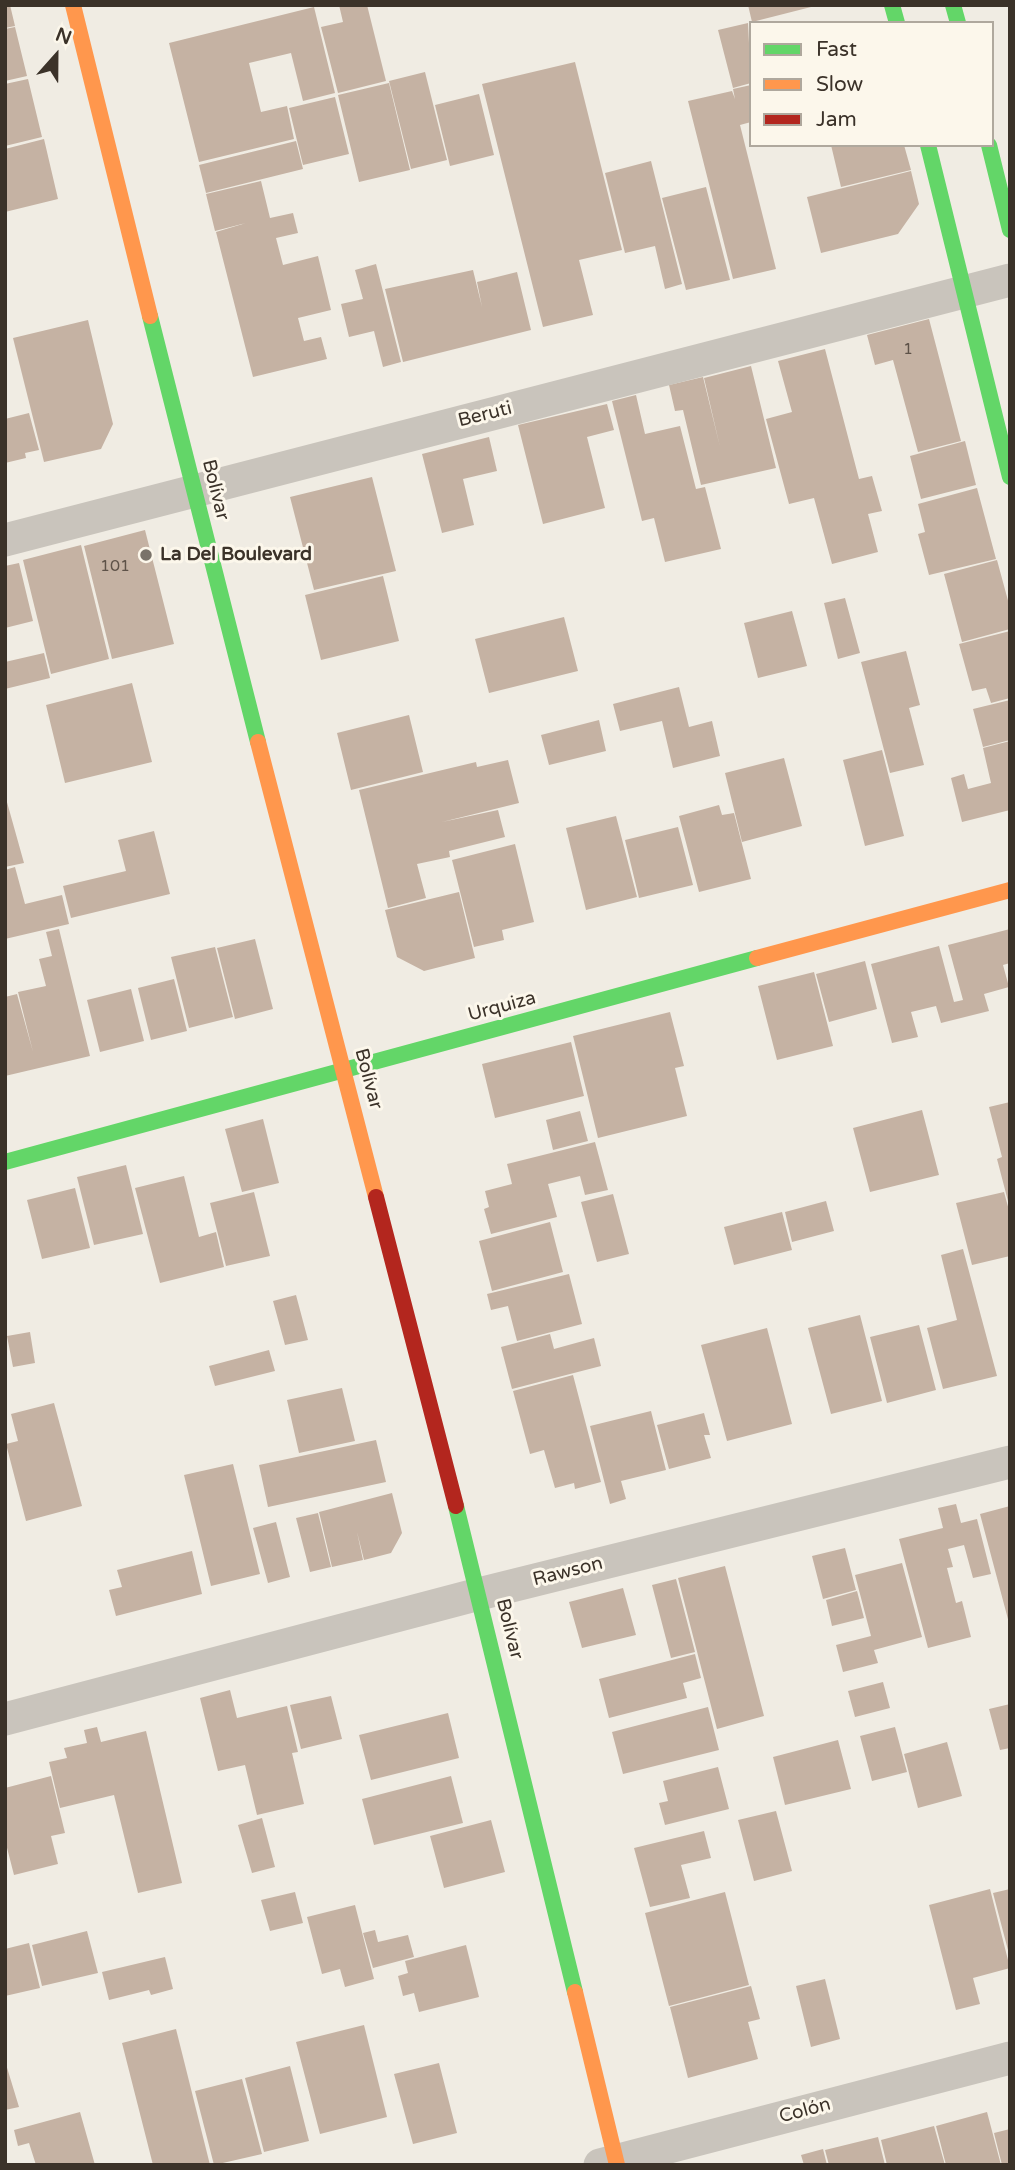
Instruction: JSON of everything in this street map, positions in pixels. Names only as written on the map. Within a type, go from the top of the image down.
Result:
[{"type":"street","name":"Bolívar","points":[[73,5],[193,490],[479,1594],[611,2163]]},
{"type":"street","points":[[929,147],[1010,477]]},
{"type":"street","points":[[989,147],[1010,230]]},
{"type":"street","name":"Beruti","points":[[5,540],[1010,280]]},
{"type":"street","name":"Urquiza","points":[[5,1161],[344,1072],[1010,890]]},
{"type":"street","name":"Rawson","points":[[5,1719],[479,1594],[1010,1462]]},
{"type":"street","name":"Colón","points":[[611,2163],[1010,2058]]},
{"type":"building","points":[[5,5],[10,5],[15,26],[5,28]]},
{"type":"building","points":[[339,5],[367,5],[386,81],[338,93],[321,27],[343,22]]},
{"type":"building","points":[[748,5],[815,5],[756,21],[752,21]]},
{"type":"building","points":[[314,7],[335,93],[303,101],[291,53],[249,63],[261,112],[287,106],[294,139],[199,162],[169,43]]},
{"type":"building","points":[[748,23],[749,84],[733,88],[718,30]]},
{"type":"building","points":[[15,27],[27,76],[5,81],[5,29]]},
{"type":"building","points":[[575,62],[622,250],[579,260],[593,315],[543,327],[482,84]]},
{"type":"building","points":[[425,72],[447,160],[411,169],[389,81]]},
{"type":"building","points":[[28,79],[42,137],[5,146],[5,84]]},
{"type":"building","points":[[389,83],[410,170],[359,182],[338,95]]},
{"type":"building","points":[[749,85],[749,123],[740,125],[776,269],[733,279],[688,101],[732,91],[735,99],[733,89]]},
{"type":"building","points":[[479,94],[494,155],[450,166],[435,105]]},
{"type":"building","points":[[335,97],[349,154],[303,165],[289,108]]},
{"type":"building","points":[[44,139],[58,199],[5,212],[5,149]]},
{"type":"building","points":[[296,141],[303,169],[206,193],[199,165]]},
{"type":"building","points":[[831,147],[905,147],[911,170],[841,187]]},
{"type":"building","points":[[651,161],[682,284],[665,289],[655,246],[625,253],[605,173]]},
{"type":"building","points":[[911,171],[919,204],[898,234],[821,253],[807,197]]},
{"type":"building","points":[[261,181],[270,218],[293,213],[298,233],[276,238],[283,265],[318,256],[331,310],[298,318],[304,341],[321,337],[327,359],[253,377],[216,232],[246,223],[215,231],[206,194]]},
{"type":"building","points":[[706,187],[730,280],[686,290],[662,198]]},
{"type":"building","points":[[376,264],[401,362],[383,367],[374,331],[349,337],[341,304],[363,299],[355,270]]},
{"type":"building","points":[[473,270],[482,307],[477,282],[517,272],[531,330],[403,362],[385,289]]},
{"type":"building","points":[[929,319],[961,441],[918,452],[893,360],[875,365],[867,335]]},
{"type":"building","points":[[88,320],[113,424],[101,449],[44,462],[13,338]]},
{"type":"building","points":[[825,349],[859,479],[872,476],[882,511],[868,514],[878,552],[832,564],[814,498],[789,504],[766,419],[792,412],[778,361]]},
{"type":"building","points":[[751,366],[776,468],[701,485],[683,410],[675,411],[669,385],[703,377],[720,447],[704,378]]},
{"type":"building","points":[[636,395],[645,434],[680,426],[696,489],[705,487],[721,549],[665,562],[654,518],[642,521],[612,401]]},
{"type":"building","points":[[607,404],[614,430],[587,437],[605,508],[543,524],[518,425]]},
{"type":"building","points":[[29,413],[39,450],[25,453],[26,458],[5,463],[5,419]]},
{"type":"building","points":[[489,437],[497,471],[463,479],[474,525],[442,533],[422,454]]},
{"type":"building","points":[[965,441],[976,485],[921,499],[910,456]]},
{"type":"building","points":[[372,477],[396,571],[314,590],[290,497]]},
{"type":"building","points":[[977,488],[996,559],[929,575],[918,534],[925,532],[918,504]]},
{"type":"building","points":[[145,530],[174,644],[112,659],[84,546]]},
{"type":"building","points":[[81,545],[109,659],[51,674],[23,560]]},
{"type":"building","points":[[997,560],[1010,608],[1010,629],[962,642],[944,574]]},
{"type":"building","points":[[19,563],[33,621],[5,628],[5,566]]},
{"type":"building","points":[[383,576],[399,641],[321,660],[305,595]]},
{"type":"building","points":[[845,598],[860,653],[838,659],[824,603]]},
{"type":"building","points":[[792,611],[807,666],[758,678],[744,623]]},
{"type":"building","points":[[564,617],[578,671],[489,693],[475,639]]},
{"type":"building","points":[[1010,631],[1010,698],[991,703],[986,688],[972,691],[959,644]]},
{"type":"building","points":[[906,651],[920,705],[909,708],[924,765],[890,773],[861,662]]},
{"type":"building","points":[[44,653],[50,678],[5,689],[5,662]]},
{"type":"building","points":[[132,683],[152,762],[65,783],[46,705]]},
{"type":"building","points":[[679,687],[689,727],[712,721],[720,756],[673,768],[662,721],[620,731],[613,704]]},
{"type":"building","points":[[1010,700],[1010,740],[983,747],[973,709]]},
{"type":"building","points":[[409,715],[423,772],[351,790],[337,733]]},
{"type":"building","points":[[599,720],[606,751],[549,765],[541,735]]},
{"type":"building","points":[[1010,741],[1010,810],[962,822],[951,778],[964,774],[968,789],[991,783],[983,748]]},
{"type":"building","points":[[882,750],[904,836],[865,846],[843,760]]},
{"type":"building","points":[[784,758],[802,826],[742,842],[725,773]]},
{"type":"building","points":[[508,760],[519,803],[442,822],[498,810],[505,837],[449,851],[450,857],[417,864],[426,898],[388,908],[359,790],[476,762],[477,767]]},
{"type":"building","points":[[5,795],[24,863],[5,867]]},
{"type":"building","points":[[719,805],[722,815],[734,813],[751,879],[699,892],[679,816]]},
{"type":"building","points":[[616,816],[637,897],[586,910],[566,828]]},
{"type":"building","points":[[678,827],[693,885],[639,898],[625,840]]},
{"type":"building","points":[[154,831],[170,894],[71,918],[63,886],[126,871],[118,840]]},
{"type":"building","points":[[515,844],[534,922],[502,930],[504,940],[474,947],[452,860]]},
{"type":"building","points":[[15,867],[25,904],[62,895],[69,924],[5,939],[5,870]]},
{"type":"building","points":[[459,892],[475,958],[424,971],[397,957],[385,910]]},
{"type":"building","points":[[59,929],[90,1056],[5,1076],[5,997],[17,994],[33,1052],[18,992],[46,986],[39,959],[52,956],[46,932]]},
{"type":"building","points":[[1010,929],[1010,963],[1003,965],[1009,987],[984,994],[989,1011],[941,1023],[936,1006],[911,1012],[918,1037],[892,1043],[871,964],[939,946],[954,1002],[963,1000],[948,945]]},
{"type":"building","points":[[255,939],[273,1009],[235,1019],[217,948]]},
{"type":"building","points":[[215,947],[233,1017],[189,1028],[171,957]]},
{"type":"building","points":[[865,961],[877,1009],[829,1022],[816,974]]},
{"type":"building","points":[[814,972],[833,1046],[777,1060],[758,986]]},
{"type":"building","points":[[174,979],[187,1031],[151,1040],[138,988]]},
{"type":"building","points":[[131,989],[144,1041],[100,1052],[87,1000]]},
{"type":"building","points":[[670,1012],[684,1066],[675,1068],[687,1116],[598,1138],[573,1036]]},
{"type":"building","points":[[571,1042],[584,1096],[495,1118],[482,1064]]},
{"type":"building","points":[[1010,1102],[1009,1205],[997,1159],[1002,1157],[989,1107]]},
{"type":"building","points":[[922,1110],[939,1175],[870,1192],[853,1128]]},
{"type":"building","points":[[580,1111],[588,1141],[553,1150],[546,1120]]},
{"type":"building","points":[[263,1119],[279,1183],[242,1192],[225,1129]]},
{"type":"building","points":[[595,1142],[608,1190],[585,1195],[580,1176],[548,1184],[557,1217],[491,1234],[484,1209],[489,1207],[485,1191],[512,1184],[507,1164]]},
{"type":"building","points":[[126,1165],[143,1234],[94,1245],[77,1177]]},
{"type":"building","points":[[184,1176],[199,1237],[216,1232],[224,1267],[160,1283],[135,1188]]},
{"type":"building","points":[[75,1188],[90,1248],[42,1259],[27,1200]]},
{"type":"building","points":[[254,1192],[270,1256],[226,1266],[210,1203]]},
{"type":"building","points":[[1004,1192],[1010,1214],[1010,1256],[972,1265],[956,1203]]},
{"type":"building","points":[[613,1194],[629,1254],[597,1262],[581,1202]]},
{"type":"building","points":[[826,1201],[834,1231],[792,1242],[785,1212]]},
{"type":"building","points":[[782,1212],[792,1250],[734,1265],[724,1227]]},
{"type":"building","points":[[550,1222],[563,1272],[492,1291],[479,1241]]},
{"type":"building","points":[[963,1249],[997,1376],[943,1389],[927,1328],[957,1320],[941,1255]]},
{"type":"building","points":[[569,1274],[582,1324],[517,1341],[508,1306],[491,1310],[487,1294]]},
{"type":"building","points":[[296,1295],[308,1340],[285,1345],[273,1301]]},
{"type":"building","points":[[860,1315],[882,1401],[831,1414],[808,1328]]},
{"type":"building","points":[[919,1325],[936,1390],[887,1403],[870,1337]]},
{"type":"building","points":[[767,1328],[792,1424],[727,1441],[701,1345]]},
{"type":"building","points":[[30,1332],[35,1363],[13,1367],[7,1336]]},
{"type":"building","points":[[550,1334],[554,1349],[594,1338],[601,1366],[512,1389],[501,1347]]},
{"type":"building","points":[[269,1350],[275,1371],[215,1386],[209,1366]]},
{"type":"building","points":[[573,1375],[601,1482],[575,1489],[574,1483],[555,1488],[544,1450],[530,1454],[513,1391]]},
{"type":"building","points":[[342,1388],[355,1441],[299,1453],[287,1400]]},
{"type":"building","points":[[54,1403],[82,1506],[26,1521],[6,1444],[18,1441],[11,1414]]},
{"type":"building","points":[[651,1411],[666,1470],[621,1481],[626,1499],[610,1504],[590,1426]]},
{"type":"building","points":[[704,1413],[710,1435],[704,1435],[711,1458],[669,1469],[657,1425]]},
{"type":"building","points":[[376,1440],[386,1482],[268,1507],[259,1465]]},
{"type":"building","points":[[233,1464],[260,1574],[211,1586],[184,1475]]},
{"type":"building","points":[[392,1493],[402,1533],[391,1553],[364,1560],[357,1532],[363,1560],[332,1567],[319,1512]]},
{"type":"building","points":[[956,1504],[961,1523],[977,1519],[991,1574],[973,1578],[964,1545],[948,1549],[953,1567],[947,1568],[956,1603],[962,1601],[971,1637],[928,1648],[899,1539],[943,1528],[938,1508]]},
{"type":"building","points":[[1010,1506],[1010,1622],[1009,1623],[980,1514]]},
{"type":"building","points":[[318,1513],[331,1567],[310,1572],[296,1518]]},
{"type":"building","points":[[276,1522],[290,1577],[268,1583],[253,1528]]},
{"type":"building","points":[[845,1548],[856,1590],[823,1599],[812,1556]]},
{"type":"building","points":[[192,1551],[202,1594],[116,1616],[109,1590],[122,1587],[117,1570]]},
{"type":"building","points":[[902,1563],[922,1637],[874,1650],[878,1663],[843,1672],[836,1645],[871,1636],[855,1575]]},
{"type":"building","points":[[725,1566],[764,1716],[717,1729],[678,1578]]},
{"type":"building","points":[[676,1579],[695,1652],[671,1658],[652,1585]]},
{"type":"building","points":[[623,1588],[636,1635],[582,1648],[569,1602]]},
{"type":"building","points":[[857,1591],[864,1618],[832,1626],[826,1600]]},
{"type":"building","points":[[695,1654],[701,1678],[683,1683],[687,1698],[609,1718],[599,1679]]},
{"type":"building","points":[[883,1682],[890,1708],[855,1717],[848,1691]]},
{"type":"building","points":[[230,1690],[237,1718],[287,1706],[298,1752],[292,1753],[304,1804],[257,1815],[245,1765],[218,1771],[200,1698]]},
{"type":"building","points":[[331,1696],[342,1739],[301,1749],[290,1705]]},
{"type":"building","points":[[1010,1704],[1010,1748],[1000,1750],[989,1709]]},
{"type":"building","points":[[708,1707],[719,1750],[623,1774],[612,1732]]},
{"type":"building","points":[[448,1713],[459,1758],[371,1780],[359,1735]]},
{"type":"building","points":[[97,1727],[101,1742],[146,1731],[182,1883],[138,1893],[114,1795],[60,1808],[49,1762],[67,1758],[64,1748],[87,1743],[84,1730]]},
{"type":"building","points":[[895,1727],[907,1772],[872,1781],[860,1736]]},
{"type":"building","points":[[838,1740],[851,1789],[785,1805],[773,1757]]},
{"type":"building","points":[[947,1742],[962,1796],[918,1808],[904,1754]]},
{"type":"building","points":[[718,1767],[729,1809],[665,1825],[659,1803],[668,1801],[663,1781]]},
{"type":"building","points":[[51,1776],[65,1833],[51,1836],[58,1864],[14,1875],[5,1840],[5,1788]]},
{"type":"building","points":[[451,1776],[463,1823],[374,1845],[362,1799]]},
{"type":"building","points":[[776,1811],[792,1871],[754,1881],[738,1820]]},
{"type":"building","points":[[262,1818],[275,1867],[252,1873],[238,1825]]},
{"type":"building","points":[[491,1820],[505,1872],[444,1888],[430,1836]]},
{"type":"building","points":[[704,1831],[711,1858],[681,1865],[690,1898],[650,1907],[634,1848]]},
{"type":"building","points":[[990,1889],[1010,1968],[973,1978],[980,2004],[956,2010],[929,1905]]},
{"type":"building","points":[[1010,1889],[1010,1954],[1009,1954],[993,1893]]},
{"type":"building","points":[[295,1892],[303,1923],[270,1931],[261,1900]]},
{"type":"building","points":[[725,1892],[749,1985],[669,2006],[645,1913]]},
{"type":"building","points":[[355,1905],[374,1979],[345,1987],[340,1969],[322,1974],[307,1917]]},
{"type":"building","points":[[375,1930],[378,1942],[408,1935],[414,1957],[373,1968],[363,1933]]},
{"type":"building","points":[[87,1931],[98,1973],[42,1986],[32,1945]]},
{"type":"building","points":[[29,1943],[40,1988],[5,1996],[5,1949]]},
{"type":"building","points":[[466,1945],[479,1997],[419,2012],[414,1993],[403,1996],[398,1976],[408,1973],[405,1961]]},
{"type":"building","points":[[165,1957],[173,1989],[151,1995],[149,1990],[109,2000],[102,1972]]},
{"type":"building","points":[[825,1979],[840,2039],[811,2047],[796,1986]]},
{"type":"building","points":[[751,1986],[760,2019],[748,2022],[758,2059],[688,2078],[670,2007]]},
{"type":"building","points":[[364,2025],[387,2117],[320,2134],[296,2042]]},
{"type":"building","points":[[176,2029],[210,2165],[153,2165],[122,2043]]},
{"type":"building","points":[[5,2061],[19,2107],[5,2110]]},
{"type":"building","points":[[439,2063],[457,2133],[413,2144],[394,2074]]},
{"type":"building","points":[[290,2066],[309,2141],[264,2152],[245,2078]]},
{"type":"building","points":[[242,2079],[262,2154],[214,2165],[195,2091]]},
{"type":"building","points":[[80,2112],[95,2165],[36,2165],[29,2143],[18,2146],[14,2130]]},
{"type":"building","points":[[987,2112],[1001,2165],[946,2165],[936,2126]]},
{"type":"building","points":[[934,2126],[945,2165],[887,2165],[881,2140]]},
{"type":"building","points":[[1010,2129],[1010,2165],[1002,2165],[994,2133]]},
{"type":"building","points":[[878,2137],[885,2165],[829,2165],[825,2150]]},
{"type":"building","points":[[823,2149],[827,2165],[804,2165],[801,2155]]},
{"type":"traffic: fast","points":[[892,5],[896,21]]},
{"type":"traffic: fast","points":[[953,5],[957,21]]},
{"type":"traffic: fast","points":[[928,147],[1010,477]]},
{"type":"traffic: fast","points":[[989,147],[1010,230]]},
{"type":"traffic: fast","points":[[150,316],[258,742]]},
{"type":"traffic: fast","points":[[5,1162],[757,958]]},
{"type":"traffic: fast","points":[[456,1506],[575,1992]]},
{"type":"traffic: slow","points":[[73,5],[150,316]]},
{"type":"traffic: slow","points":[[258,742],[376,1197]]},
{"type":"traffic: slow","points":[[757,958],[1010,890]]},
{"type":"traffic: slow","points":[[575,1992],[617,2165]]},
{"type":"traffic: jam","points":[[376,1197],[456,1506]]},
{"type":"place","name":"La Del Boulevard","points":[[146,555]]}]
